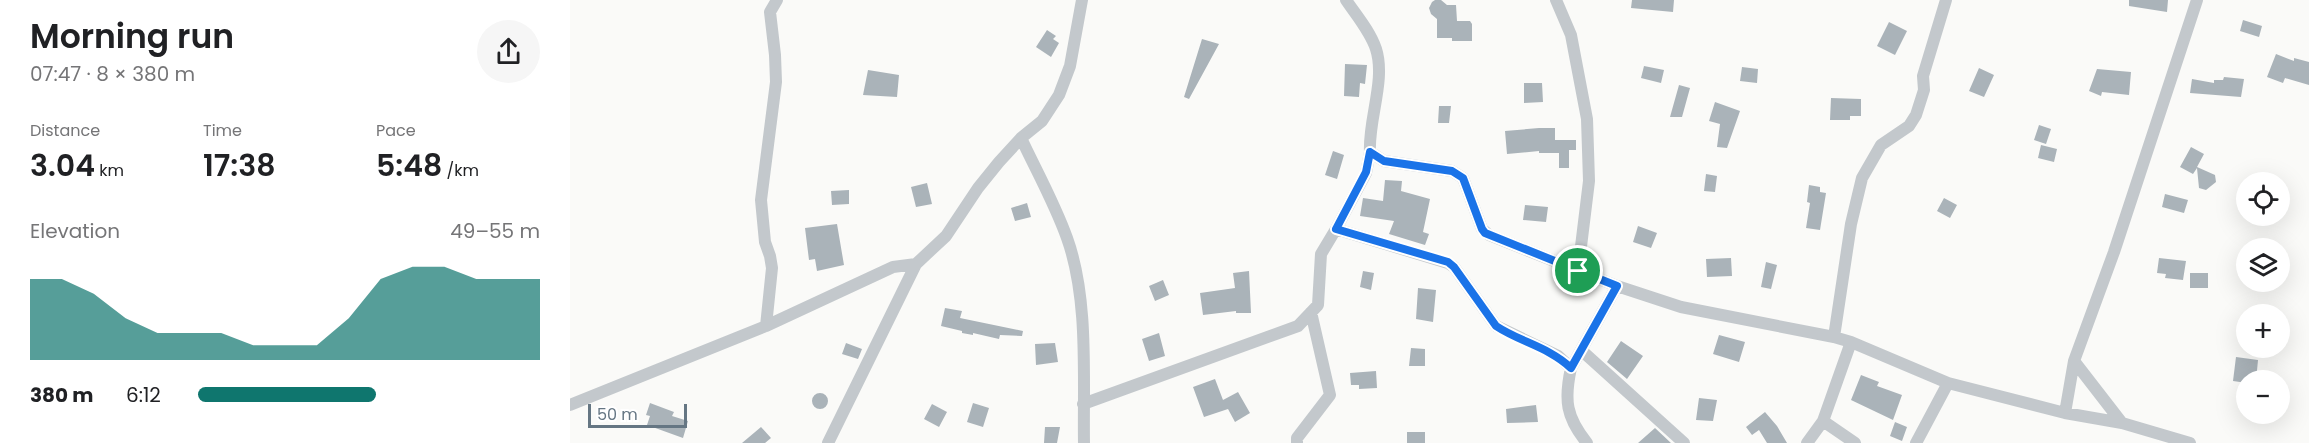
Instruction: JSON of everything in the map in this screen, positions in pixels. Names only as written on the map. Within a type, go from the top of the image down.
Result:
[{"type":"street","points":[[766,326],[772,268],[765,242],[761,200],[776,82],[770,12],[777,0]]},
{"type":"street","points":[[1070,0],[1078,16]]},
{"type":"street","points":[[828,443],[916,264],[946,236],[978,188],[1021,138],[1042,121],[1059,95],[1070,66],[1082,0]]},
{"type":"street","points":[[1083,404],[1298,326],[1318,305],[1321,254],[1366,172],[1370,152],[1369,135],[1376,97],[1378,67],[1376,49],[1346,0]]},
{"type":"street","points":[[1556,0],[1571,35],[1587,119],[1588,181],[1578,271]]},
{"type":"street","points":[[1834,337],[1850,231],[1862,178],[1881,146],[1909,126],[1916,115],[1922,102],[1923,76],[1946,0]]},
{"type":"street","points":[[2065,413],[2074,361],[2114,252],[2197,0]]},
{"type":"street","points":[[1021,138],[1067,237],[1077,276],[1082,327],[1083,443]]},
{"type":"street","points":[[1370,152],[1384,161],[1452,171],[1458,174],[1463,178],[1485,233],[1617,286],[1681,307],[1834,337],[1948,383],[2065,413],[2122,423],[2185,442]]},
{"type":"street","points":[[1336,229],[1448,262],[1496,326],[1504,332],[1558,356],[1571,368]]},
{"type":"street","points":[[570,405],[766,326],[893,267],[916,264]]},
{"type":"street","points":[[1586,442],[1569,415],[1567,388],[1571,368],[1617,286]]},
{"type":"street","points":[[1298,443],[1297,438],[1330,395],[1311,312]]},
{"type":"street","points":[[1807,443],[1823,421],[1851,342]]},
{"type":"street","points":[[1581,350],[1684,443]]},
{"type":"street","points":[[2074,361],[2122,423]]},
{"type":"street","points":[[1916,443],[1948,383]]},
{"type":"street","points":[[1823,421],[1855,443]]},
{"type":"building","points":[[1435,0],[1441,0],[1447,5],[1456,5],[1457,21],[1470,21],[1472,24],[1472,41],[1437,38],[1437,19],[1431,14],[1429,8]]},
{"type":"building","points":[[1632,0],[1674,0],[1673,12],[1631,8]]},
{"type":"building","points":[[2129,0],[2168,0],[2167,12],[2129,6]]},
{"type":"building","points":[[2243,20],[2262,26],[2259,37],[2240,31]]},
{"type":"building","points":[[1889,22],[1907,31],[1895,55],[1877,46]]},
{"type":"building","points":[[1047,30],[1056,36],[1053,39],[1059,43],[1051,57],[1036,47]]},
{"type":"building","points":[[1202,39],[1219,44],[1189,99],[1184,97]]},
{"type":"building","points":[[2276,54],[2294,61],[2294,58],[2309,62],[2309,85],[2285,78],[2283,83],[2267,77]]},
{"type":"building","points":[[1345,64],[1367,65],[1365,84],[1360,83],[1359,97],[1344,96]]},
{"type":"building","points":[[1644,66],[1664,70],[1661,83],[1641,78]]},
{"type":"building","points":[[1742,67],[1758,69],[1757,83],[1740,81]]},
{"type":"building","points":[[1979,68],[1994,75],[1984,97],[1969,91]]},
{"type":"building","points":[[2097,69],[2131,72],[2129,95],[2102,92],[2101,96],[2089,91]]},
{"type":"building","points":[[868,70],[899,75],[897,97],[863,95]]},
{"type":"building","points":[[2224,77],[2244,79],[2241,97],[2190,93],[2192,79],[2214,83],[2214,80],[2223,80]]},
{"type":"building","points":[[1524,83],[1542,83],[1543,102],[1524,103]]},
{"type":"building","points":[[1679,85],[1690,88],[1682,117],[1670,117]]},
{"type":"building","points":[[1831,98],[1861,99],[1861,116],[1850,116],[1850,120],[1830,120]]},
{"type":"building","points":[[1715,102],[1740,111],[1727,148],[1717,147],[1720,124],[1709,121]]},
{"type":"building","points":[[1439,106],[1451,106],[1449,123],[1438,123]]},
{"type":"building","points":[[2039,125],[2051,129],[2046,144],[2034,140]]},
{"type":"building","points":[[1555,128],[1555,140],[1576,140],[1576,150],[1569,150],[1569,168],[1559,168],[1559,153],[1539,153],[1539,151],[1507,154],[1505,131]]},
{"type":"building","points":[[2041,145],[2057,149],[2054,162],[2038,158]]},
{"type":"building","points":[[2191,147],[2204,154],[2197,167],[2215,175],[2216,182],[2206,190],[2199,188],[2197,168],[2193,174],[2180,167]]},
{"type":"building","points":[[1333,151],[1344,155],[1337,179],[1325,175]]},
{"type":"building","points":[[1706,174],[1717,176],[1715,192],[1704,191]]},
{"type":"building","points":[[1385,180],[1402,181],[1401,191],[1430,199],[1423,232],[1429,234],[1425,245],[1389,234],[1394,221],[1360,216],[1363,198],[1383,201]]},
{"type":"building","points":[[927,183],[932,204],[916,207],[911,187]]},
{"type":"building","points":[[1809,185],[1820,187],[1820,192],[1826,193],[1820,230],[1806,228],[1810,203],[1807,202]]},
{"type":"building","points":[[849,190],[849,204],[832,205],[831,191]]},
{"type":"building","points":[[2165,194],[2188,200],[2184,213],[2162,207]]},
{"type":"building","points":[[1944,198],[1957,205],[1950,218],[1937,211]]},
{"type":"building","points":[[1027,203],[1031,217],[1015,221],[1011,208]]},
{"type":"building","points":[[1525,205],[1548,207],[1546,222],[1523,220]]},
{"type":"building","points":[[837,224],[844,265],[817,271],[815,259],[809,260],[805,228]]},
{"type":"building","points":[[1638,226],[1657,233],[1651,248],[1633,242]]},
{"type":"building","points":[[1731,258],[1732,276],[1707,277],[1706,259]]},
{"type":"building","points":[[2159,258],[2186,261],[2183,280],[2165,278],[2166,274],[2157,273]]},
{"type":"building","points":[[1766,262],[1777,265],[1771,289],[1761,287]]},
{"type":"building","points":[[1249,271],[1251,313],[1236,313],[1236,311],[1203,315],[1200,293],[1235,288],[1233,273]]},
{"type":"building","points":[[1363,271],[1374,273],[1371,290],[1360,287]]},
{"type":"building","points":[[2190,273],[2208,273],[2208,288],[2190,288]]},
{"type":"building","points":[[1163,280],[1169,295],[1155,301],[1149,286]]},
{"type":"building","points":[[1418,288],[1436,290],[1433,322],[1416,319]]},
{"type":"building","points":[[945,308],[962,311],[960,318],[1023,331],[1022,336],[1000,335],[999,339],[962,333],[962,331],[941,326]]},
{"type":"building","points":[[1159,333],[1165,356],[1149,361],[1142,339]]},
{"type":"building","points":[[1719,335],[1745,342],[1739,362],[1713,354]]},
{"type":"building","points":[[1621,341],[1643,356],[1627,379],[1607,362]]},
{"type":"building","points":[[846,343],[862,349],[858,359],[842,354]]},
{"type":"building","points":[[1055,343],[1058,362],[1036,365],[1035,344]]},
{"type":"building","points":[[1411,348],[1425,349],[1425,366],[1409,366]]},
{"type":"building","points":[[2236,357],[2258,360],[2257,370],[2236,370],[2236,381],[2233,381]]},
{"type":"building","points":[[1376,371],[1377,388],[1359,389],[1359,385],[1351,385],[1350,373]]},
{"type":"building","points":[[1861,375],[1879,382],[1877,386],[1902,395],[1893,420],[1851,400]]},
{"type":"building","points":[[1215,379],[1223,400],[1238,392],[1250,413],[1235,422],[1228,409],[1204,417],[1193,387]]},
{"type":"building","points":[[817,393],[823,393],[828,401],[826,407],[817,409],[812,404],[812,398]]},
{"type":"building","points":[[1699,398],[1717,400],[1713,421],[1696,420]]},
{"type":"building","points":[[650,403],[674,412],[672,416],[688,421],[683,438],[647,425],[650,416],[646,415]]},
{"type":"building","points":[[973,403],[989,408],[983,427],[967,422]]},
{"type":"building","points":[[932,404],[947,412],[939,427],[924,419]]},
{"type":"building","points":[[1536,405],[1538,422],[1507,423],[1506,409]]},
{"type":"building","points":[[1765,412],[1787,443],[1767,443],[1759,430],[1752,435],[1746,427]]},
{"type":"building","points":[[1895,422],[1907,427],[1902,441],[1890,436]]},
{"type":"building","points":[[761,427],[771,438],[765,443],[742,443]]},
{"type":"building","points":[[1045,427],[1060,427],[1057,443],[1044,443]]},
{"type":"building","points":[[1655,428],[1671,443],[1638,443]]},
{"type":"building","points":[[1407,432],[1425,432],[1425,443],[1407,443]]},
{"type":"route","points":[[1370,152],[1384,161],[1452,171],[1458,174],[1463,178],[1485,233],[1578,271],[1617,286],[1571,368],[1558,356],[1504,332],[1496,326],[1448,262],[1336,229],[1344,218],[1356,187],[1366,172],[1370,152]]}]
